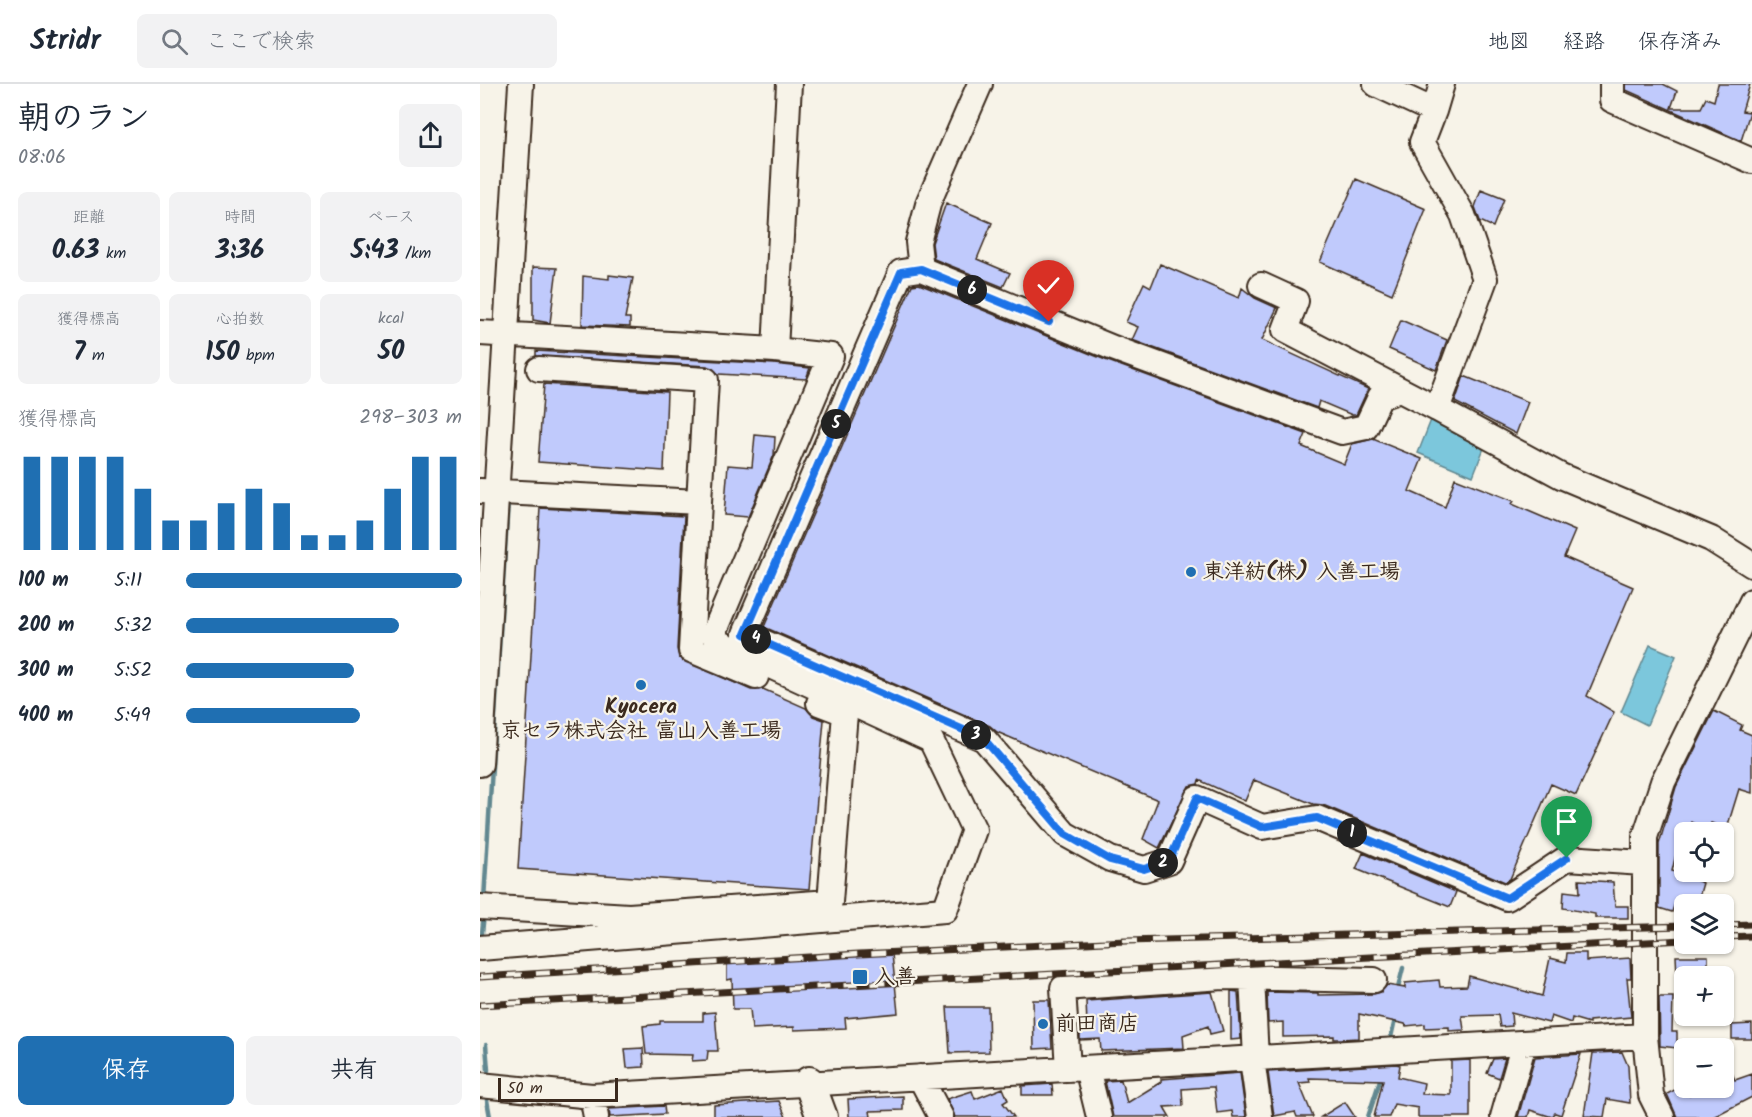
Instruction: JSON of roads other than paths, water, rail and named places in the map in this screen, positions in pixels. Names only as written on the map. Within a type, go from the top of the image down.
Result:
[{"type":"main road","points":[[809,1082],[822,1117]]},
{"type":"street","points":[[480,764],[489,492],[507,335],[521,84]]},
{"type":"street","points":[[775,350],[789,84]]},
{"type":"street","points":[[921,269],[918,242],[929,201],[980,84]]},
{"type":"street","points":[[1376,84],[1434,111]]},
{"type":"street","points":[[1437,409],[1485,279],[1463,215],[1422,142],[1442,84]]},
{"type":"street","points":[[1612,84],[1612,100],[1752,161]]},
{"type":"street","points":[[1400,390],[1380,397],[1366,427],[1342,432],[1113,348],[921,269],[901,272],[745,634],[984,739],[1065,834],[1110,860],[1144,869],[1169,861],[1197,798],[1262,827],[1317,818],[1507,898],[1567,858],[1643,863]]},
{"type":"street","points":[[1261,285],[1296,301],[1285,330],[1561,476],[1711,539],[1752,565]]},
{"type":"street","points":[[480,333],[775,350],[831,356],[714,633],[716,641],[931,740],[974,830],[945,910],[480,948]]},
{"type":"street","points":[[480,907],[629,916],[830,902],[845,713],[691,650],[706,380],[539,369]]},
{"type":"street","points":[[489,492],[699,502]]},
{"type":"street","points":[[1662,1117],[1650,1095],[1645,1036],[1643,863],[1645,837],[1663,782],[1752,601]]},
{"type":"street","points":[[1252,977],[1254,1059],[1260,1117]]},
{"type":"street","points":[[1099,1117],[1077,1069],[1063,988],[1181,978],[1374,980]]},
{"type":"street","points":[[480,1085],[594,1107],[809,1082],[1645,1036]]},
{"type":"street","points":[[1503,1117],[1524,1043]]},
{"type":"street","points":[[920,1077],[941,1117]]},
{"type":"water","points":[[1431,420],[1486,443],[1473,476],[1418,453]]},
{"type":"water","points":[[1650,645],[1676,656],[1647,725],[1621,712]]},
{"type":"waterway","points":[[484,900],[508,501]]},
{"type":"waterway","points":[[482,933],[484,914]]},
{"type":"waterway","points":[[1397,992],[1403,968]]},
{"type":"waterway","points":[[1390,1042],[1395,1019]]},
{"type":"waterway","points":[[486,1045],[488,1070]]},
{"type":"waterway","points":[[1368,1117],[1381,1077]]},
{"type":"waterway","points":[[487,1100],[490,1117]]},
{"type":"railway","points":[[1734,925],[1752,924]]},
{"type":"railway","points":[[480,977],[859,954],[1126,941],[1674,926]]},
{"type":"railway","points":[[1734,937],[1752,936]]},
{"type":"railway","points":[[480,1005],[1674,941]]},
{"type":"place","name":"東洋紡(株) 入善工場","points":[[1191,572]]},
{"type":"place","name":"Kyocera 京セラ株式会社 富山入善工場","points":[[641,685]]},
{"type":"place","name":"入善","points":[[860,977]]},
{"type":"place","name":"前田商店","points":[[1043,1024]]}]
